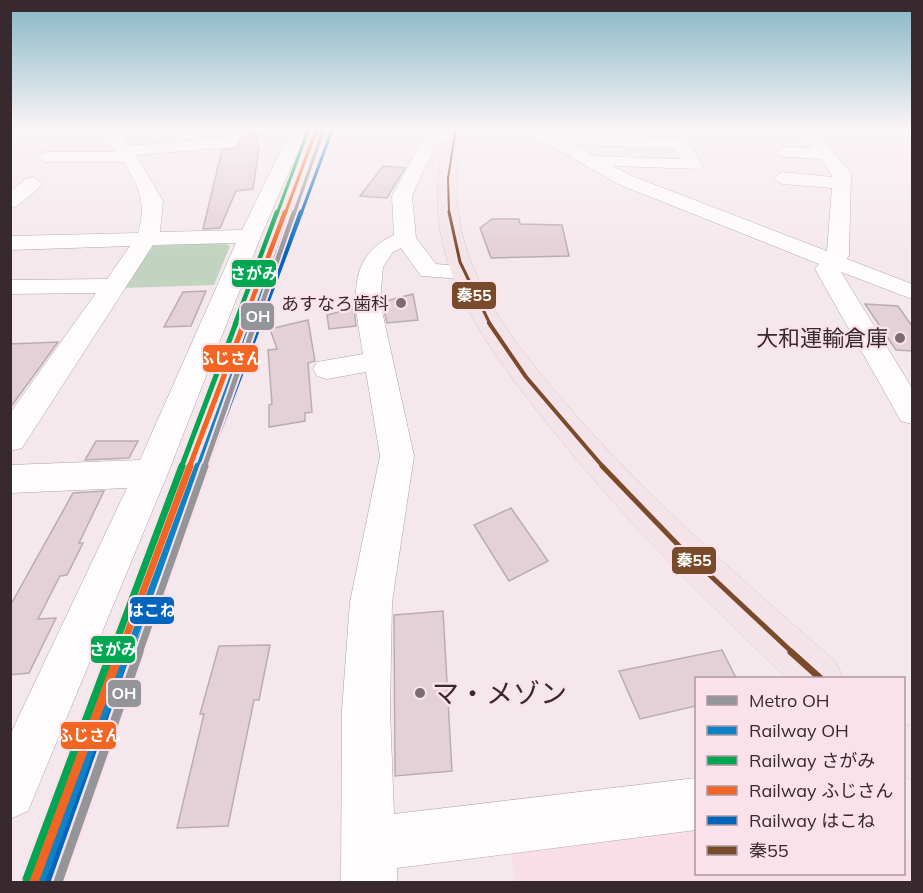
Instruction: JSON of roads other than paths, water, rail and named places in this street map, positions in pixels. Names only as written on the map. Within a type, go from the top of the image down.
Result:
[{"type":"highway","points":[[447,170],[446,206],[453,241],[464,272],[483,311],[513,359],[588,454],[679,549],[819,677]]},
{"type":"street","points":[[10,439],[147,238],[151,228],[153,198],[137,170]]},
{"type":"street","points":[[10,793],[152,473],[250,236],[281,170]]},
{"type":"street","points":[[415,170],[402,196],[405,238],[429,271],[464,272]]},
{"type":"street","points":[[605,170],[625,180],[912,292]]},
{"type":"street","points":[[840,170],[842,173],[842,183],[838,255],[827,269],[912,413]]},
{"type":"street","points":[[782,178],[842,183]]},
{"type":"street","points":[[10,202],[33,183]]},
{"type":"street","points":[[726,220],[746,204]]},
{"type":"street","points":[[10,243],[250,236]]},
{"type":"street","points":[[405,238],[385,247],[371,267],[367,302],[397,456],[371,602],[366,710],[368,863],[695,804]]},
{"type":"street","points":[[866,274],[912,274]]},
{"type":"street","points":[[10,286],[114,286]]},
{"type":"street","points":[[327,369],[378,361]]},
{"type":"street","points":[[10,478],[152,473]]},
{"type":"metro line","name":"OH","points":[[58,882],[309,170]]},
{"type":"rail line","name":"さがみ","points":[[27,879],[293,170]]},
{"type":"rail line","name":"ふじさん","points":[[34,882],[301,170]]},
{"type":"rail line","name":"OH","points":[[42,882],[309,170]]},
{"type":"rail line","name":"はこね","points":[[50,882],[317,170]]},
{"type":"place","name":"あすなろ歯科","points":[[401,303]]},
{"type":"place","name":"大和運輸倉庫","points":[[900,338]]},
{"type":"place","name":"マ・メゾン","points":[[420,693]]}]
